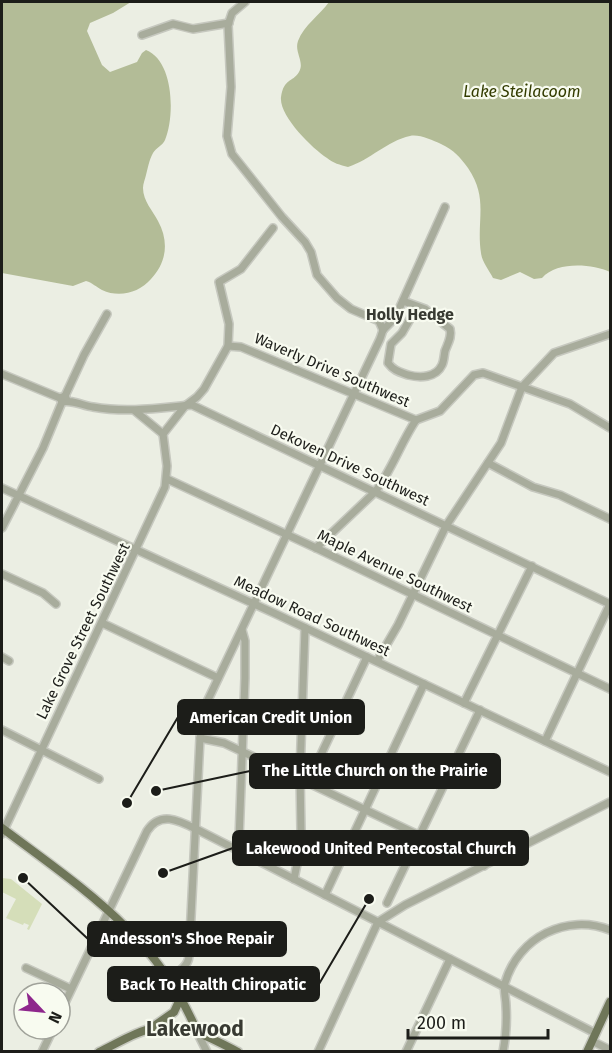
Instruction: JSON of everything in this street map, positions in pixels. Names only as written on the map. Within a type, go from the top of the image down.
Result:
[{"type":"main road","points":[[2,831],[110,911],[130,930],[181,996],[198,1034]]},
{"type":"main road","points":[[99,1052],[146,1030],[174,1012],[181,996]]},
{"type":"main road","points":[[587,1052],[610,1002]]},
{"type":"main road","points":[[146,1030],[172,1026],[198,1034],[238,1052]]},
{"type":"street","points":[[169,978],[189,962],[200,738],[207,704],[383,330],[380,321],[345,306],[322,282],[317,275],[309,248],[282,218],[232,154],[227,136],[231,87],[229,23],[232,13],[245,2]]},
{"type":"street","points":[[142,35],[173,24],[194,29],[229,23]]},
{"type":"street","points":[[383,330],[392,321],[403,303],[445,207]]},
{"type":"street","points":[[134,411],[163,434],[185,406],[204,389],[228,346],[229,324],[219,282],[241,269],[273,228]]},
{"type":"street","points":[[403,303],[425,309],[450,328],[452,336],[439,370],[425,377],[399,372],[392,369],[388,363],[391,344],[402,333],[416,308]]},
{"type":"street","points":[[2,528],[42,450],[84,356],[107,314]]},
{"type":"street","points":[[377,661],[414,594],[446,526],[506,433],[522,387],[554,353],[610,334]]},
{"type":"street","name":"Waverly Drive Southwest","points":[[228,346],[241,347],[416,420],[440,411],[475,374],[483,374],[570,404],[610,428]]},
{"type":"street","name":"Dekoven Drive Southwest","points":[[2,374],[64,399],[94,408],[134,411],[192,405],[610,604]]},
{"type":"street","points":[[315,548],[375,492],[391,468],[399,447],[416,420]]},
{"type":"street","name":"Lake Grove Street Southwest","points":[[2,831],[154,515],[167,479],[163,434]]},
{"type":"street","points":[[488,463],[533,487],[560,495],[610,519]]},
{"type":"street","name":"Maple Avenue Southwest","points":[[167,479],[414,594],[610,689]]},
{"type":"street","name":"Meadow Road Southwest","points":[[2,488],[254,603],[610,772]]},
{"type":"street","points":[[464,703],[532,566]]},
{"type":"street","points":[[2,574],[43,593],[56,604]]},
{"type":"street","points":[[545,741],[610,604]]},
{"type":"street","points":[[102,623],[218,678]]},
{"type":"street","points":[[294,879],[299,853],[305,628]]},
{"type":"street","points":[[239,840],[245,678],[242,630]]},
{"type":"street","points":[[2,657],[9,661]]},
{"type":"street","points":[[302,780],[309,775],[317,763],[367,657]]},
{"type":"street","points":[[325,895],[424,684]]},
{"type":"street","points":[[387,903],[421,837],[480,710]]},
{"type":"street","points":[[2,730],[99,779]]},
{"type":"street","points":[[200,738],[217,741],[484,866]]},
{"type":"street","points":[[318,1052],[378,922],[396,910],[610,802]]},
{"type":"street","points":[[72,987],[147,831],[154,823],[172,818],[504,986],[594,1037],[610,1050]]},
{"type":"street","points":[[195,845],[205,839],[213,838]]},
{"type":"street","points":[[503,1052],[506,1022],[504,986],[522,954],[535,940],[549,930],[562,926],[596,925],[610,930]]},
{"type":"street","points":[[406,1052],[450,959]]},
{"type":"street","points":[[26,968],[54,981]]},
{"type":"street","points":[[198,1034],[207,1052]]},
{"type":"shaded area","points":[[2,878],[11,879],[42,904],[29,930],[27,929],[29,925],[6,918],[16,899],[2,892]]},
{"type":"water","points":[[2,2],[131,2],[90,23],[87,31],[102,65],[110,72],[137,62],[146,50],[162,65],[170,90],[170,117],[165,140],[150,158],[143,193],[162,229],[165,251],[156,272],[146,284],[135,291],[115,294],[86,281],[73,286],[2,273]]},
{"type":"water","name":"Lake Steilacoom","points":[[329,2],[610,2],[610,272],[594,267],[575,266],[556,269],[542,278],[534,279],[520,272],[501,280],[493,278],[481,253],[481,210],[474,179],[456,154],[434,141],[417,136],[402,138],[348,167],[332,161],[313,147],[285,113],[281,97],[284,87],[301,68],[297,45],[301,35]]},
{"type":"place","name":"The Little Church on the Prairie","points":[[156,791]]},
{"type":"place","name":"American Credit Union","points":[[127,803]]},
{"type":"place","name":"Lakewood United Pentecostal Church","points":[[163,873]]},
{"type":"place","name":"Andesson's Shoe Repair","points":[[23,878]]},
{"type":"place","name":"Back To Health Chiropatic","points":[[369,899]]},
{"type":"district","name":"Holly Hedge","points":[[410,314]]},
{"type":"district","name":"Lakewood","points":[[195,1029]]}]
